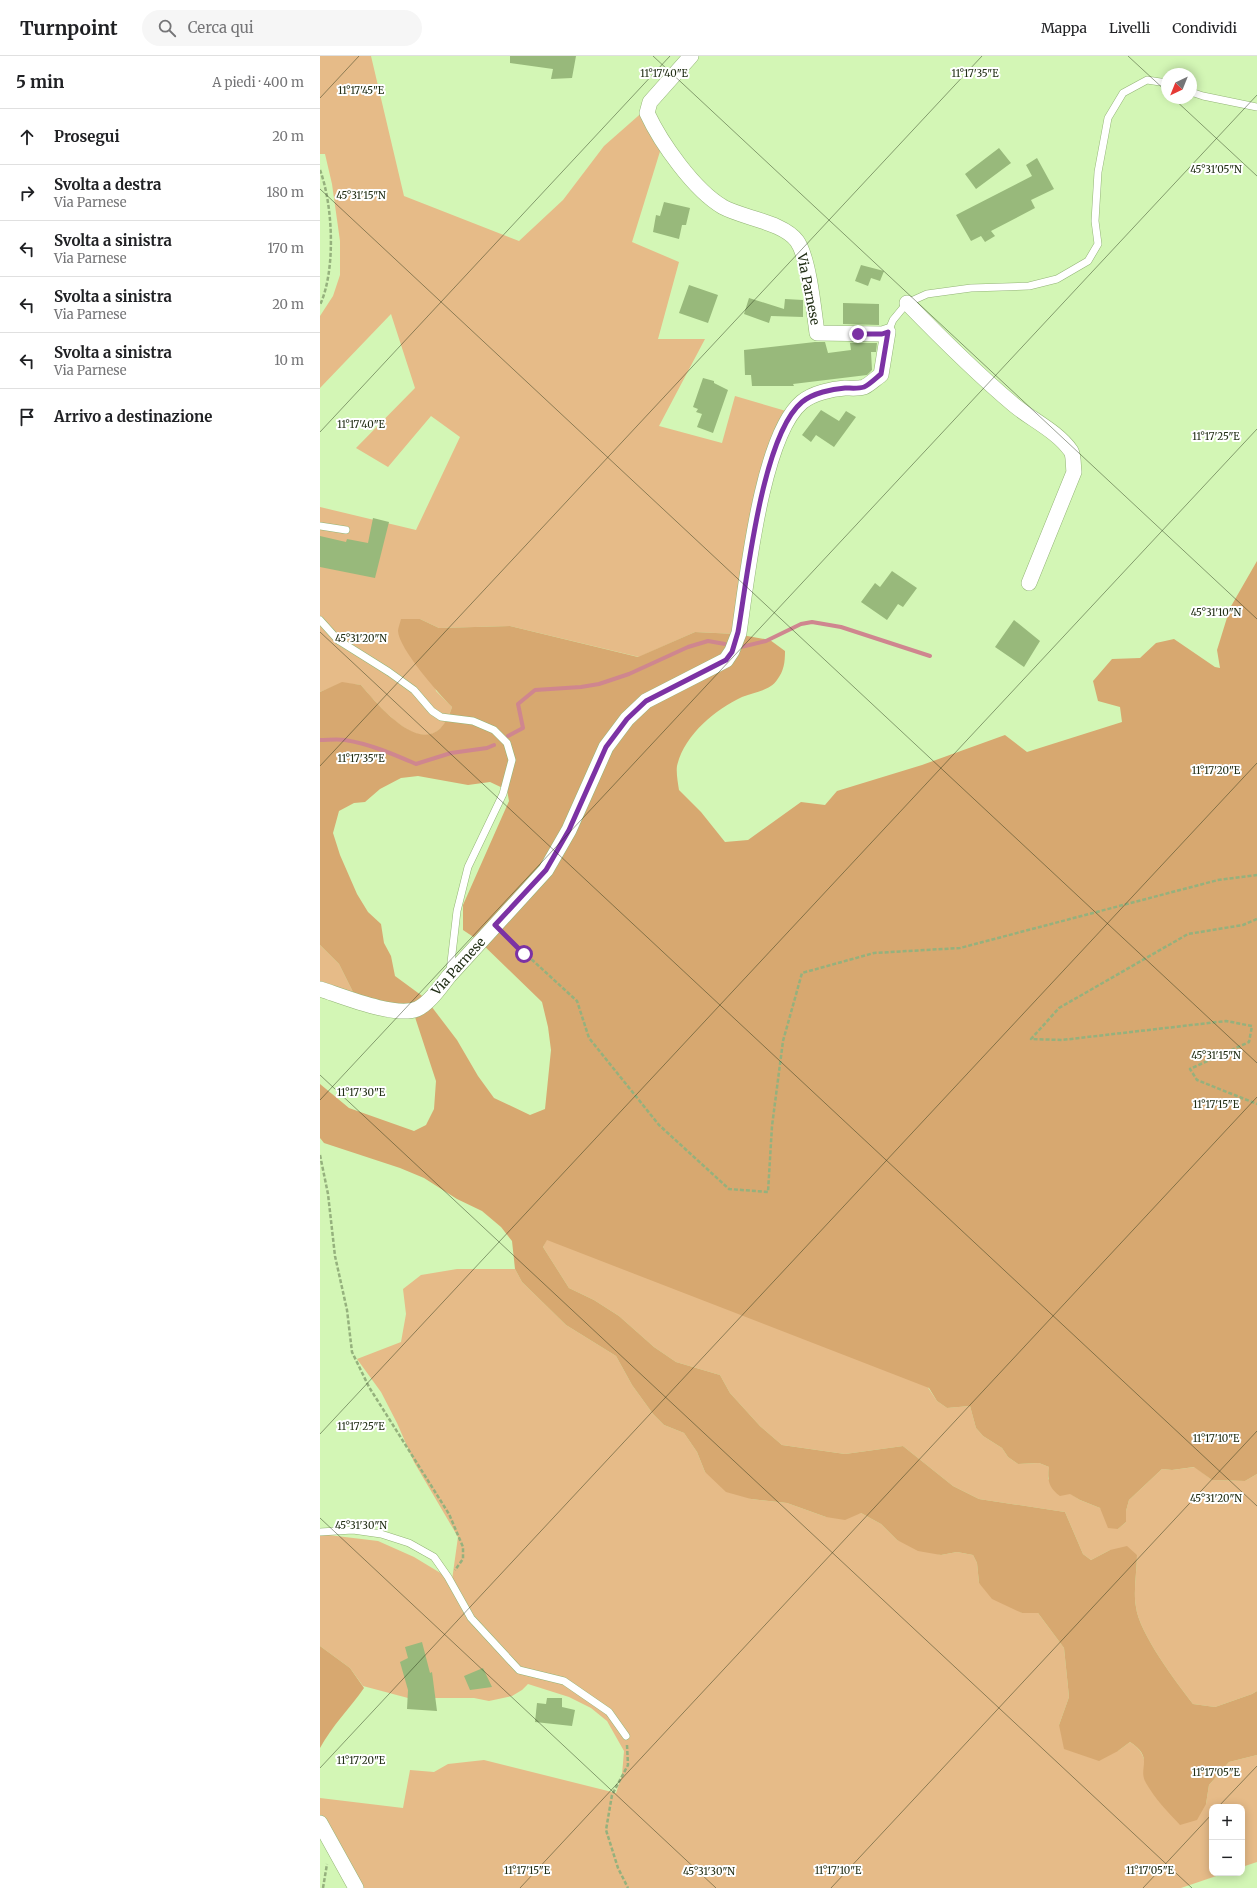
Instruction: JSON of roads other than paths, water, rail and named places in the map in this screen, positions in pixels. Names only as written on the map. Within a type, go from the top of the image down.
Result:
[{"type":"street","name":"Via Parnese","points":[[320,989],[379,1008],[396,1011],[416,1009],[435,994],[449,976],[546,870],[569,830],[606,747],[627,719],[646,701],[726,660],[732,652],[738,632],[760,500],[780,434],[793,411],[803,401],[818,394],[844,388],[864,387],[881,374],[888,332],[882,334],[817,333],[803,253],[796,240],[785,231],[723,207],[704,194],[654,129],[647,113],[650,102],[691,56]]},
{"type":"street","points":[[907,303],[989,384],[1027,416],[1057,436],[1072,452],[1074,472],[1029,583]]},
{"type":"street","points":[[320,1823],[356,1888]]},
{"type":"lane","points":[[888,332],[893,320],[907,303],[927,294],[971,288],[1036,284],[1057,279],[1088,261],[1098,244],[1095,221],[1098,172],[1108,118],[1123,93],[1147,80],[1161,82]]},
{"type":"lane","points":[[1197,94],[1257,107]]},
{"type":"lane","points":[[320,526],[346,530]]},
{"type":"lane","points":[[320,620],[338,640],[389,672],[414,690],[432,711],[441,717],[473,721],[494,730],[507,743],[512,760],[503,794],[468,868],[457,911],[449,976]]},
{"type":"lane","points":[[320,1532],[353,1530],[381,1534],[409,1543],[434,1557],[448,1577],[471,1618],[519,1670],[564,1681],[609,1712],[626,1736]]},
{"type":"waterway","points":[[741,647],[766,641],[801,624],[812,622],[841,627],[930,656]]},
{"type":"waterway","points":[[508,736],[523,728],[518,704],[535,690],[581,687],[599,684],[629,674],[688,647],[708,641],[725,644]]},
{"type":"waterway","points":[[320,740],[342,740],[363,744],[416,764],[451,753],[487,748],[494,745]]}]
